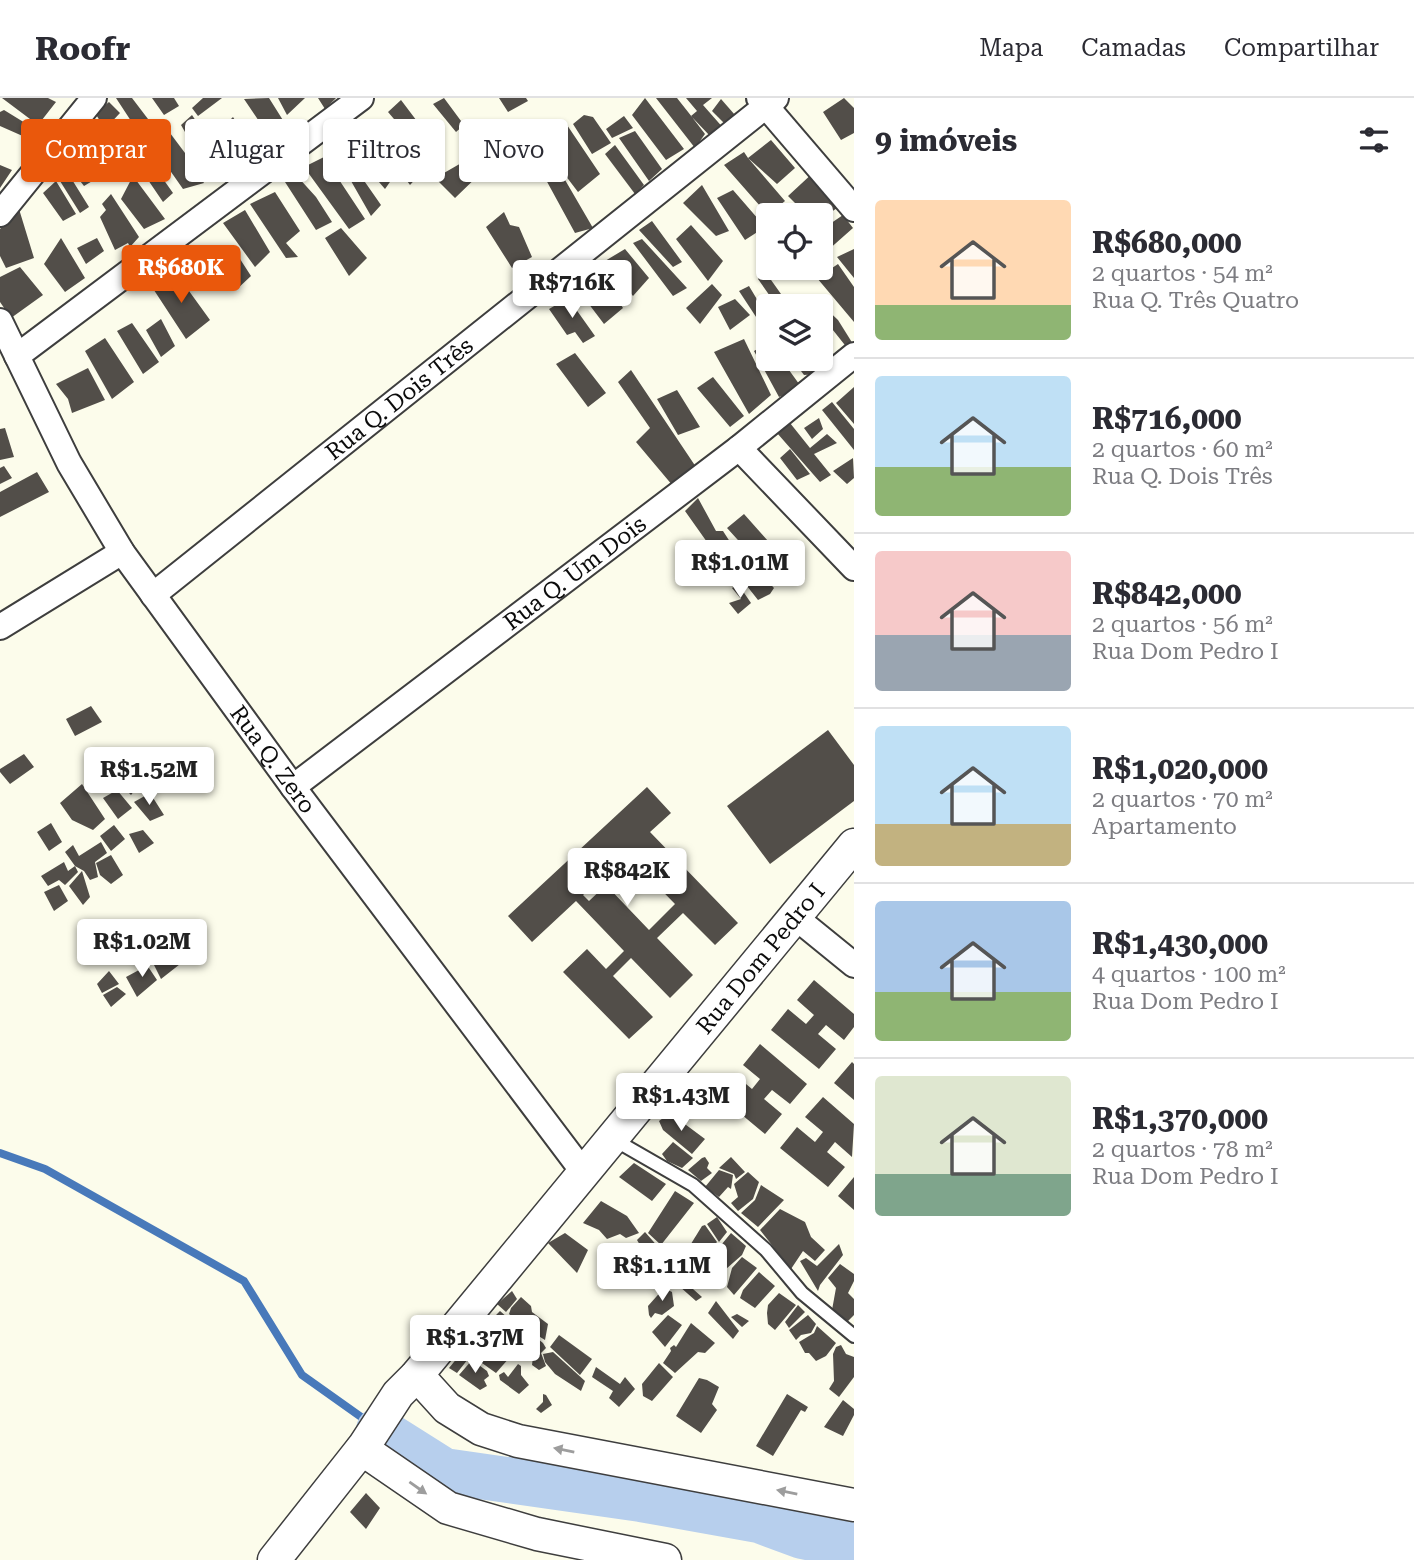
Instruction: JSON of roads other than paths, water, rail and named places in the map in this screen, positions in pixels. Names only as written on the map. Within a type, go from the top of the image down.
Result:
[{"type":"street","points":[[0,214],[94,98]]},
{"type":"street","points":[[17,356],[361,98]]},
{"type":"street","points":[[767,101],[854,209]]},
{"type":"street","name":"Rua Q. Dois Três","points":[[153,595],[767,101]]},
{"type":"street","name":"Rua Q. Zero","points":[[0,321],[68,463],[122,552],[293,787],[584,1173]]},
{"type":"street","name":"Rua Q. Um Dois","points":[[293,787],[739,448],[854,355]]},
{"type":"street","points":[[739,448],[854,568]]},
{"type":"street","points":[[0,627],[122,552]]},
{"type":"street","name":"Rua Dom Pedro I","points":[[274,1560],[363,1447],[407,1385],[854,845]]},
{"type":"street","points":[[795,917],[854,965]]},
{"type":"street","points":[[407,1385],[481,1429],[518,1441],[854,1505]]},
{"type":"street","points":[[363,1447],[448,1508],[537,1534],[665,1560]]},
{"type":"lane","points":[[613,1139],[693,1185],[766,1250],[802,1293],[854,1336]]},
{"type":"waterway","points":[[0,1153],[45,1169],[244,1281],[302,1375],[371,1424]]},
{"type":"waterway","points":[[379,1430],[444,1471],[641,1499],[759,1520],[802,1536],[854,1546]]}]
